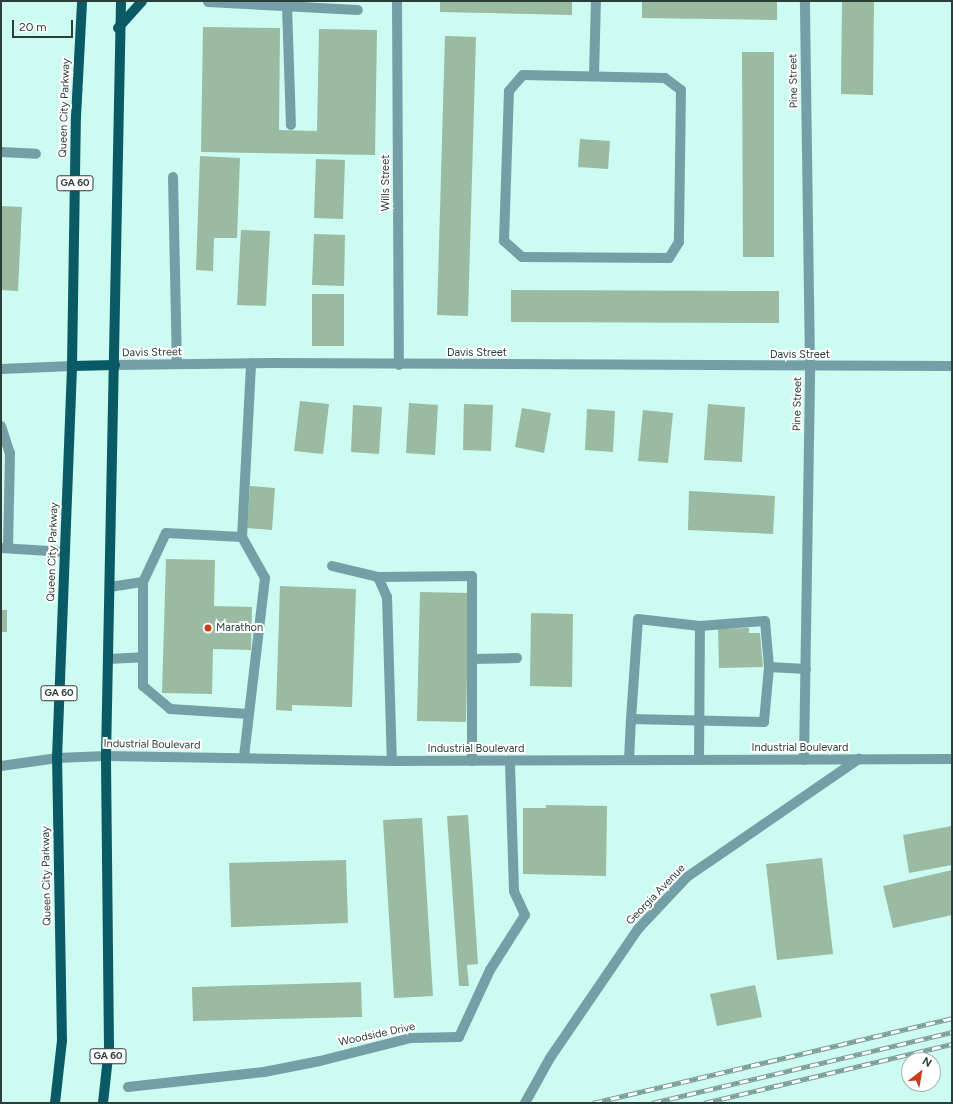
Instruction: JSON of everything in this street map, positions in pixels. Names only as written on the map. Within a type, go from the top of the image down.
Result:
[{"type":"main road","name":"Queen City Parkway","points":[[55,1103],[61,1057],[62,1020],[56,758],[72,366],[76,118],[82,1]]},
{"type":"main road","name":"GA 60","points":[[103,1103],[109,1048],[106,756],[120,106],[118,28],[121,1]]},
{"type":"main road","points":[[118,28],[142,1]]},
{"type":"main road","name":"Davis Street","points":[[72,366],[115,365]]},
{"type":"street","name":"Wills Street","points":[[397,1],[399,364]]},
{"type":"street","points":[[594,75],[596,1]]},
{"type":"street","name":"Pine Street","points":[[804,760],[810,367],[805,1]]},
{"type":"street","points":[[208,2],[285,4],[358,10]]},
{"type":"street","points":[[285,4],[291,125]]},
{"type":"street","points":[[523,75],[594,75],[665,78],[681,90],[679,242],[669,258],[522,257],[504,241],[509,91],[523,75]]},
{"type":"street","points":[[1,152],[36,154]]},
{"type":"street","points":[[173,177],[177,364]]},
{"type":"street","name":"Davis Street","points":[[115,365],[251,363],[810,367],[952,366]]},
{"type":"street","points":[[244,758],[265,578],[242,537],[251,363]]},
{"type":"street","name":"Davis Street","points":[[1,369],[72,366]]},
{"type":"street","points":[[1,426],[10,453],[4,548],[65,552]]},
{"type":"street","points":[[242,537],[166,532],[143,582],[143,686],[170,709],[249,714]]},
{"type":"street","points":[[332,566],[378,577],[472,576],[472,761]]},
{"type":"street","points":[[378,577],[387,597],[392,761]]},
{"type":"street","points":[[110,587],[143,582]]},
{"type":"street","points":[[629,760],[631,719],[638,619],[700,626],[765,621],[769,667],[764,722],[631,719]]},
{"type":"street","points":[[699,760],[701,721],[700,626]]},
{"type":"street","points":[[108,660],[143,657]]},
{"type":"street","points":[[472,659],[517,658]]},
{"type":"street","points":[[769,667],[806,669]]},
{"type":"street","name":"Industrial Boulevard","points":[[1,766],[56,758],[106,756],[392,761],[952,759]]},
{"type":"street","name":"Georgia Avenue","points":[[525,1103],[550,1058],[638,929],[687,876],[860,759]]},
{"type":"street","name":"Woodside Drive","points":[[128,1087],[264,1072],[320,1061],[412,1038],[459,1037],[490,970],[525,915],[514,891],[510,761]]},
{"type":"building","points":[[440,1],[572,1],[572,15],[440,12]]},
{"type":"building","points":[[642,1],[777,1],[777,20],[642,18]]},
{"type":"building","points":[[842,1],[874,1],[873,95],[841,94]]},
{"type":"building","points":[[203,27],[280,28],[279,130],[317,131],[319,29],[377,30],[375,155],[201,152]]},
{"type":"building","points":[[445,36],[476,37],[468,316],[437,315]]},
{"type":"building","points":[[742,52],[774,52],[774,257],[743,257]]},
{"type":"building","points":[[580,139],[610,141],[608,169],[578,167]]},
{"type":"building","points":[[200,156],[240,158],[237,238],[214,238],[213,271],[196,270]]},
{"type":"building","points":[[316,159],[345,160],[343,219],[314,218]]},
{"type":"building","points":[[1,206],[22,207],[18,291],[1,290]]},
{"type":"building","points":[[241,230],[270,231],[266,306],[237,305]]},
{"type":"building","points":[[314,234],[345,235],[344,286],[312,285]]},
{"type":"building","points":[[511,290],[779,291],[779,323],[511,322]]},
{"type":"building","points":[[312,294],[344,294],[344,346],[312,346]]},
{"type":"building","points":[[300,401],[329,404],[323,454],[294,451]]},
{"type":"building","points":[[409,403],[438,405],[435,455],[406,453]]},
{"type":"building","points":[[464,404],[493,405],[491,451],[463,450]]},
{"type":"building","points":[[708,404],[745,407],[742,462],[704,460]]},
{"type":"building","points":[[353,405],[382,407],[379,454],[351,452]]},
{"type":"building","points":[[522,408],[551,413],[544,453],[515,447]]},
{"type":"building","points":[[587,409],[615,411],[613,452],[585,450]]},
{"type":"building","points":[[643,410],[673,413],[668,463],[638,461]]},
{"type":"building","points":[[250,486],[275,488],[272,530],[247,528]]},
{"type":"building","points":[[689,491],[775,496],[773,534],[688,530]]},
{"type":"building","name":"Marathon","points":[[166,559],[215,560],[214,606],[252,607],[251,650],[213,649],[212,694],[162,693]]},
{"type":"building","points":[[280,586],[356,589],[352,707],[292,705],[292,711],[276,710]]},
{"type":"building","points":[[420,592],[469,593],[466,722],[417,721]]},
{"type":"building","points":[[1,610],[7,610],[7,632],[1,632]]},
{"type":"building","points":[[531,613],[573,614],[572,687],[530,686]]},
{"type":"building","points":[[749,628],[749,633],[760,633],[763,667],[719,668],[718,629]]},
{"type":"building","points":[[546,805],[607,806],[606,876],[523,874],[523,808],[546,808]]},
{"type":"building","points":[[468,815],[478,964],[467,965],[469,986],[459,986],[447,816]]},
{"type":"building","points":[[422,818],[433,996],[394,998],[383,820]]},
{"type":"building","points":[[952,826],[952,865],[909,873],[903,835]]},
{"type":"building","points":[[822,858],[833,954],[777,960],[766,864]]},
{"type":"building","points":[[346,860],[348,923],[231,927],[229,863]]},
{"type":"building","points":[[952,870],[952,915],[893,928],[883,886]]},
{"type":"building","points":[[361,982],[362,1017],[193,1021],[192,987]]},
{"type":"building","points":[[755,985],[762,1017],[717,1026],[710,994]]},
{"type":"railway","points":[[593,1103],[952,1018]]},
{"type":"railway","points":[[652,1103],[952,1032]]},
{"type":"railway","points":[[704,1103],[952,1044]]},
{"type":"place","name":"Marathon","points":[[208,628]]}]
